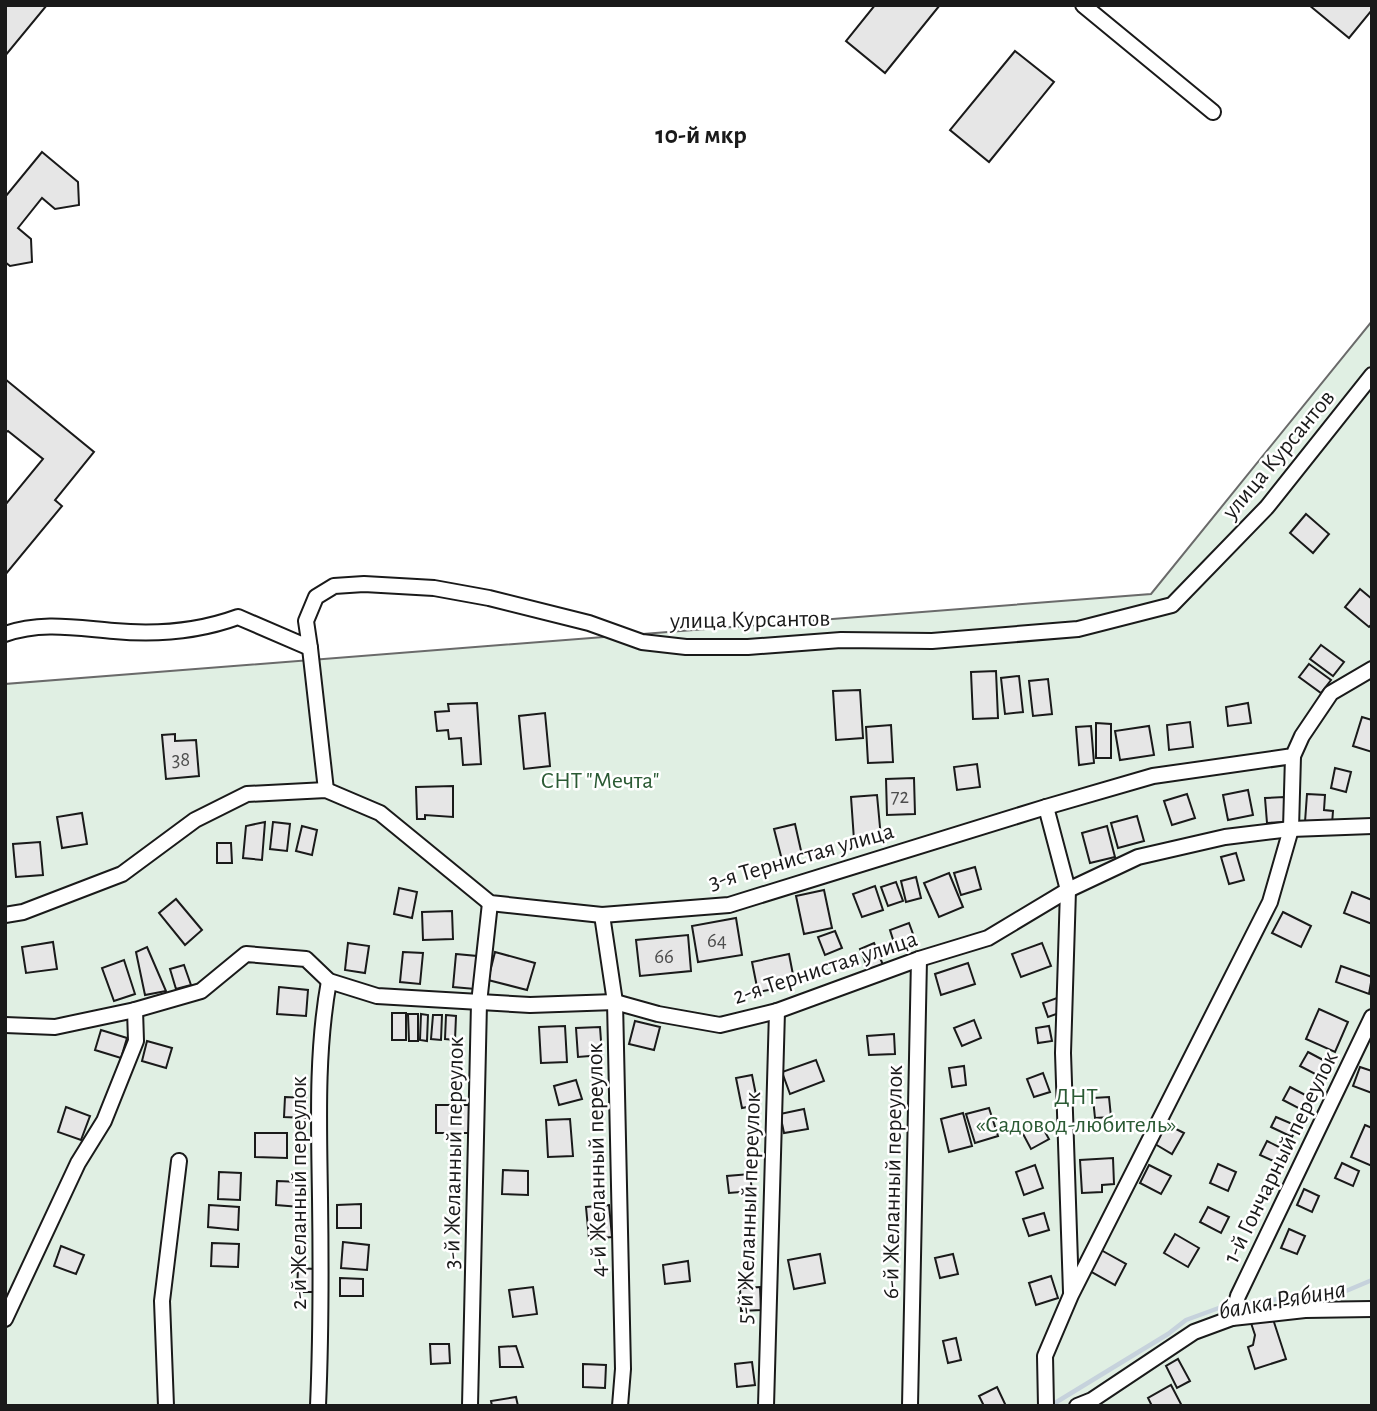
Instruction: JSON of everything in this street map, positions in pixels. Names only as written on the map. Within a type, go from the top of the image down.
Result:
[{"type":"street","points":[[1083,5],[1213,112]]},
{"type":"street","name":"улица Курсантов","points":[[326,790],[306,621],[316,597],[334,586],[364,584],[434,588],[589,622],[642,642],[686,647],[841,640],[932,641],[1078,629],[1172,605],[1268,507],[1372,375]]},
{"type":"street","points":[[5,635],[20,629],[61,625],[115,632],[172,633],[211,627],[238,617],[310,648]]},
{"type":"street","points":[[1046,1406],[1045,1356],[1071,1295],[1270,902],[1291,829],[1293,756],[1302,736],[1331,693],[1372,669]]},
{"type":"street","name":"3-я Тернистая улица","points":[[490,903],[602,915],[729,905],[1153,776],[1293,756]]},
{"type":"street","points":[[5,915],[23,912],[122,874],[195,820],[247,794],[326,790],[380,813],[490,903]]},
{"type":"street","points":[[1046,807],[1068,890],[1063,1053],[1071,1295]]},
{"type":"street","name":"2-я Тернистая улица","points":[[5,1025],[55,1027],[135,1010],[201,991],[246,954],[306,959],[329,981],[377,996],[530,1005],[615,1002],[658,1014],[720,1025],[777,1011],[988,938],[1068,890],[1138,857],[1225,836],[1291,829],[1372,826]]},
{"type":"street","name":"3-й Желанный переулок","points":[[470,1406],[479,1003],[490,903]]},
{"type":"street","name":"4-й Желанный переулок","points":[[602,915],[615,1002],[622,1369],[620,1406]]},
{"type":"street","name":"6-й Желанный переулок","points":[[910,1406],[919,960]]},
{"type":"street","name":"2-й Желанный переулок","points":[[318,1406],[322,1311],[319,1087],[329,981]]},
{"type":"street","points":[[5,1319],[78,1163],[104,1121],[136,1041],[135,1010]]},
{"type":"street","name":"5-й Желанный переулок","points":[[766,1406],[777,1011]]},
{"type":"street","name":"1-й Гончарный переулок","points":[[1232,1318],[1238,1296],[1372,1017]]},
{"type":"street","points":[[166,1406],[162,1301],[180,1161]]},
{"type":"street","points":[[1077,1406],[1092,1400],[1194,1332],[1232,1318],[1305,1310],[1372,1309]]},
{"type":"green space","name":"ДНТ «Садовод-любитель»","points":[[1372,321],[1372,1406],[5,1406],[5,684],[1151,594]]},
{"type":"building","points":[[5,5],[47,5],[5,56]]},
{"type":"building","points":[[875,5],[940,5],[885,73],[846,41]]},
{"type":"building","points":[[1309,5],[1372,5],[1372,10],[1349,38]]},
{"type":"building","points":[[1015,51],[1054,82],[989,162],[950,130]]},
{"type":"building","points":[[42,152],[78,182],[79,205],[55,209],[42,198],[18,228],[31,239],[32,262],[10,266],[5,262],[5,197]]},
{"type":"building","points":[[5,379],[94,452],[55,500],[62,506],[5,575],[5,505],[43,459],[8,431],[5,433]]},
{"type":"building","points":[[1306,514],[1329,534],[1313,553],[1290,533]]},
{"type":"building","points":[[1360,589],[1372,599],[1372,624],[1369,627],[1345,607]]},
{"type":"building","points":[[1321,645],[1344,662],[1333,676],[1310,659]]},
{"type":"building","points":[[1309,664],[1331,680],[1321,693],[1299,677]]},
{"type":"building","points":[[996,671],[998,718],[973,719],[971,672]]},
{"type":"building","points":[[1019,676],[1023,712],[1005,714],[1001,678]]},
{"type":"building","points":[[1048,679],[1052,714],[1033,716],[1029,681]]},
{"type":"building","points":[[860,690],[863,738],[836,740],[833,691]]},
{"type":"building","points":[[477,703],[481,764],[463,765],[461,738],[449,739],[448,730],[437,731],[435,712],[449,711],[448,704]]},
{"type":"building","points":[[1248,703],[1251,723],[1228,726],[1226,707]]},
{"type":"building","points":[[545,713],[550,766],[524,769],[519,716]]},
{"type":"building","points":[[1362,717],[1372,720],[1372,752],[1353,746]]},
{"type":"building","points":[[1190,722],[1193,747],[1169,750],[1167,725]]},
{"type":"building","points":[[1096,723],[1111,724],[1111,758],[1096,758]]},
{"type":"building","points":[[891,725],[893,762],[868,763],[866,727]]},
{"type":"building","points":[[1091,726],[1094,763],[1079,765],[1076,727]]},
{"type":"building","points":[[1149,726],[1154,755],[1120,760],[1115,731]]},
{"type":"building","points":[[175,734],[175,741],[196,740],[199,776],[166,779],[162,735]]},
{"type":"building","points":[[977,764],[980,787],[957,790],[954,767]]},
{"type":"building","points":[[1335,768],[1351,772],[1346,792],[1331,788]]},
{"type":"building","points":[[914,778],[915,814],[887,815],[886,779]]},
{"type":"building","points":[[453,786],[453,817],[425,815],[425,819],[417,819],[416,787]]},
{"type":"building","points":[[1248,790],[1253,815],[1228,820],[1223,795]]},
{"type":"building","points":[[1187,794],[1195,818],[1172,825],[1164,801]]},
{"type":"building","points":[[1307,794],[1325,795],[1324,810],[1333,811],[1332,824],[1305,822]]},
{"type":"building","points":[[877,795],[881,838],[854,840],[851,797]]},
{"type":"building","points":[[1284,797],[1286,822],[1267,823],[1265,798]]},
{"type":"building","points":[[82,813],[87,844],[62,848],[57,817]]},
{"type":"building","points":[[1137,816],[1144,841],[1118,848],[1111,823]]},
{"type":"building","points":[[265,822],[262,860],[243,858],[246,826]]},
{"type":"building","points":[[273,822],[290,824],[287,851],[270,849]]},
{"type":"building","points":[[795,824],[802,855],[782,860],[774,829]]},
{"type":"building","points":[[302,826],[317,830],[312,855],[296,851]]},
{"type":"building","points":[[1107,826],[1115,857],[1090,863],[1082,833]]},
{"type":"building","points":[[40,842],[43,875],[16,877],[13,844]]},
{"type":"building","points":[[217,843],[231,843],[232,863],[217,863]]},
{"type":"building","points":[[1236,853],[1244,880],[1229,884],[1221,857]]},
{"type":"building","points":[[975,867],[981,889],[961,895],[954,873]]},
{"type":"building","points":[[949,873],[963,907],[939,917],[924,883]]},
{"type":"building","points":[[916,877],[921,898],[906,902],[901,881]]},
{"type":"building","points":[[896,882],[903,901],[888,906],[881,887]]},
{"type":"building","points":[[875,886],[883,910],[862,917],[853,894]]},
{"type":"building","points":[[399,888],[417,892],[412,918],[394,914]]},
{"type":"building","points":[[824,890],[832,928],[804,934],[796,896]]},
{"type":"building","points":[[1352,892],[1372,900],[1372,924],[1344,913]]},
{"type":"building","points":[[176,899],[202,930],[185,945],[159,913]]},
{"type":"building","points":[[452,911],[453,939],[423,940],[422,912]]},
{"type":"building","points":[[1283,912],[1311,926],[1301,947],[1272,933]]},
{"type":"building","points":[[736,918],[742,955],[698,962],[692,926]]},
{"type":"building","points":[[909,923],[917,945],[897,952],[890,930]]},
{"type":"building","points":[[835,931],[842,948],[825,955],[818,937]]},
{"type":"building","points":[[688,935],[691,971],[640,976],[636,940]]},
{"type":"building","points":[[53,942],[57,969],[26,973],[22,947]]},
{"type":"building","points":[[348,943],[369,946],[365,973],[345,970]]},
{"type":"building","points":[[874,943],[883,965],[869,971],[860,949]]},
{"type":"building","points":[[1042,943],[1051,966],[1021,977],[1012,954]]},
{"type":"building","points":[[147,947],[166,991],[145,995],[136,952]]},
{"type":"building","points":[[403,952],[423,953],[420,984],[400,982]]},
{"type":"building","points":[[495,952],[535,963],[527,990],[488,980]]},
{"type":"building","points":[[456,954],[477,956],[475,989],[453,987]]},
{"type":"building","points":[[789,954],[795,985],[758,992],[752,962]]},
{"type":"building","points":[[124,960],[135,994],[114,1001],[102,968]]},
{"type":"building","points":[[968,963],[975,984],[941,995],[935,974]]},
{"type":"building","points":[[184,965],[191,985],[176,989],[170,969]]},
{"type":"building","points":[[1341,966],[1372,977],[1369,994],[1336,982]]},
{"type":"building","points":[[279,987],[308,990],[306,1016],[277,1014]]},
{"type":"building","points":[[1057,998],[1062,1012],[1048,1017],[1043,1003]]},
{"type":"building","points":[[1319,1009],[1348,1022],[1335,1052],[1306,1039]]},
{"type":"building","points":[[392,1013],[406,1013],[406,1040],[392,1040]]},
{"type":"building","points":[[408,1014],[418,1014],[418,1041],[409,1041]]},
{"type":"building","points":[[421,1014],[428,1015],[427,1041],[420,1040]]},
{"type":"building","points":[[433,1015],[442,1015],[441,1040],[431,1039]]},
{"type":"building","points":[[446,1015],[456,1016],[455,1040],[445,1039]]},
{"type":"building","points":[[974,1020],[981,1038],[962,1046],[954,1028]]},
{"type":"building","points":[[635,1021],[660,1027],[654,1050],[629,1044]]},
{"type":"building","points":[[565,1026],[567,1062],[541,1063],[539,1027]]},
{"type":"building","points":[[1049,1026],[1052,1041],[1038,1043],[1036,1028]]},
{"type":"building","points":[[600,1027],[602,1055],[578,1057],[576,1028]]},
{"type":"building","points":[[101,1030],[127,1038],[121,1058],[95,1050]]},
{"type":"building","points":[[894,1034],[895,1054],[869,1055],[867,1036]]},
{"type":"building","points":[[147,1041],[172,1048],[166,1068],[142,1061]]},
{"type":"building","points":[[1308,1052],[1325,1061],[1317,1075],[1300,1066]]},
{"type":"building","points":[[816,1060],[824,1081],[790,1094],[782,1072]]},
{"type":"building","points":[[964,1066],[966,1085],[952,1087],[949,1068]]},
{"type":"building","points":[[1360,1067],[1372,1071],[1372,1093],[1353,1086]]},
{"type":"building","points":[[1043,1073],[1050,1092],[1034,1097],[1027,1079]]},
{"type":"building","points":[[752,1075],[758,1105],[742,1108],[736,1078]]},
{"type":"building","points":[[576,1080],[582,1099],[559,1105],[554,1086]]},
{"type":"building","points":[[1290,1087],[1311,1098],[1304,1111],[1283,1100]]},
{"type":"building","points":[[285,1097],[306,1098],[305,1118],[284,1117]]},
{"type":"building","points":[[1109,1097],[1111,1117],[1095,1118],[1093,1098]]},
{"type":"building","points":[[436,1105],[471,1105],[471,1133],[436,1133]]},
{"type":"building","points":[[66,1107],[90,1116],[81,1140],[58,1132]]},
{"type":"building","points":[[989,1108],[998,1136],[975,1143],[966,1114]]},
{"type":"building","points":[[804,1109],[808,1129],[784,1133],[780,1114]]},
{"type":"building","points":[[963,1113],[972,1146],[949,1152],[941,1119]]},
{"type":"building","points":[[1276,1117],[1297,1126],[1292,1137],[1271,1127]]},
{"type":"building","points":[[570,1119],[573,1156],[548,1157],[546,1120]]},
{"type":"building","points":[[1040,1123],[1049,1139],[1031,1149],[1022,1132]]},
{"type":"building","points":[[1166,1124],[1184,1133],[1172,1154],[1155,1144]]},
{"type":"building","points":[[1365,1125],[1372,1128],[1372,1166],[1351,1157]]},
{"type":"building","points":[[255,1133],[287,1133],[287,1158],[255,1157]]},
{"type":"building","points":[[1267,1141],[1285,1150],[1278,1163],[1260,1155]]},
{"type":"building","points":[[1113,1158],[1114,1184],[1102,1185],[1102,1192],[1082,1193],[1080,1160]]},
{"type":"building","points":[[1342,1163],[1359,1171],[1353,1186],[1335,1178]]},
{"type":"building","points":[[1218,1164],[1236,1172],[1228,1191],[1210,1183]]},
{"type":"building","points":[[1035,1165],[1043,1188],[1024,1195],[1016,1172]]},
{"type":"building","points":[[1149,1165],[1171,1176],[1161,1194],[1140,1183]]},
{"type":"building","points":[[503,1170],[528,1171],[528,1195],[502,1194]]},
{"type":"building","points":[[219,1172],[241,1173],[240,1200],[218,1199]]},
{"type":"building","points":[[750,1174],[752,1191],[729,1193],[727,1176]]},
{"type":"building","points":[[277,1181],[301,1182],[300,1207],[276,1205]]},
{"type":"building","points":[[1304,1189],[1319,1196],[1312,1212],[1297,1205]]},
{"type":"building","points":[[361,1204],[361,1228],[337,1228],[337,1205]]},
{"type":"building","points":[[209,1205],[239,1207],[238,1230],[208,1227]]},
{"type":"building","points":[[609,1205],[612,1237],[589,1239],[586,1207]]},
{"type":"building","points":[[1208,1207],[1229,1217],[1221,1233],[1200,1222]]},
{"type":"building","points":[[1044,1213],[1049,1230],[1029,1236],[1023,1219]]},
{"type":"building","points":[[1289,1229],[1305,1236],[1297,1254],[1281,1248]]},
{"type":"building","points":[[1175,1234],[1199,1248],[1188,1267],[1164,1253]]},
{"type":"building","points":[[343,1242],[369,1245],[367,1270],[341,1268]]},
{"type":"building","points":[[212,1243],[239,1244],[238,1267],[211,1266]]},
{"type":"building","points":[[61,1246],[84,1255],[76,1274],[54,1266]]},
{"type":"building","points":[[1101,1250],[1126,1264],[1115,1285],[1090,1271]]},
{"type":"building","points":[[820,1254],[825,1283],[794,1289],[788,1260]]},
{"type":"building","points":[[953,1254],[958,1274],[940,1278],[935,1258]]},
{"type":"building","points":[[688,1261],[690,1281],[665,1284],[663,1265]]},
{"type":"building","points":[[298,1268],[315,1269],[314,1292],[297,1292]]},
{"type":"building","points":[[1051,1276],[1058,1298],[1036,1305],[1029,1283]]},
{"type":"building","points":[[340,1278],[363,1279],[363,1296],[340,1296]]},
{"type":"building","points":[[533,1287],[537,1314],[513,1317],[509,1290]]},
{"type":"building","points":[[760,1287],[761,1310],[741,1311],[740,1288]]},
{"type":"building","points":[[1272,1316],[1286,1359],[1255,1369],[1248,1347],[1253,1345],[1255,1335],[1251,1323]]},
{"type":"building","points":[[956,1338],[961,1360],[948,1363],[943,1341]]},
{"type":"building","points":[[430,1344],[449,1344],[450,1363],[431,1364]]},
{"type":"building","points":[[516,1346],[523,1367],[500,1367],[499,1347]]},
{"type":"building","points":[[1178,1359],[1190,1381],[1177,1388],[1166,1366]]},
{"type":"building","points":[[752,1362],[755,1385],[737,1387],[735,1364]]},
{"type":"building","points":[[583,1364],[606,1365],[605,1388],[583,1387]]},
{"type":"building","points":[[1171,1385],[1182,1406],[1152,1406],[1148,1398]]},
{"type":"building","points":[[997,1387],[1006,1406],[984,1406],[979,1396]]},
{"type":"building","points":[[516,1397],[518,1406],[492,1406],[491,1401]]},
{"type":"waterway","name":"балка Рябина","points":[[1050,1406],[1168,1334],[1186,1320],[1227,1305],[1346,1291],[1372,1280]]},
{"type":"district","name":"10-й мкр","points":[[701,134]]},
{"type":"park label","name":"СНТ \"Мечта\"","points":[[600,780]]}]
